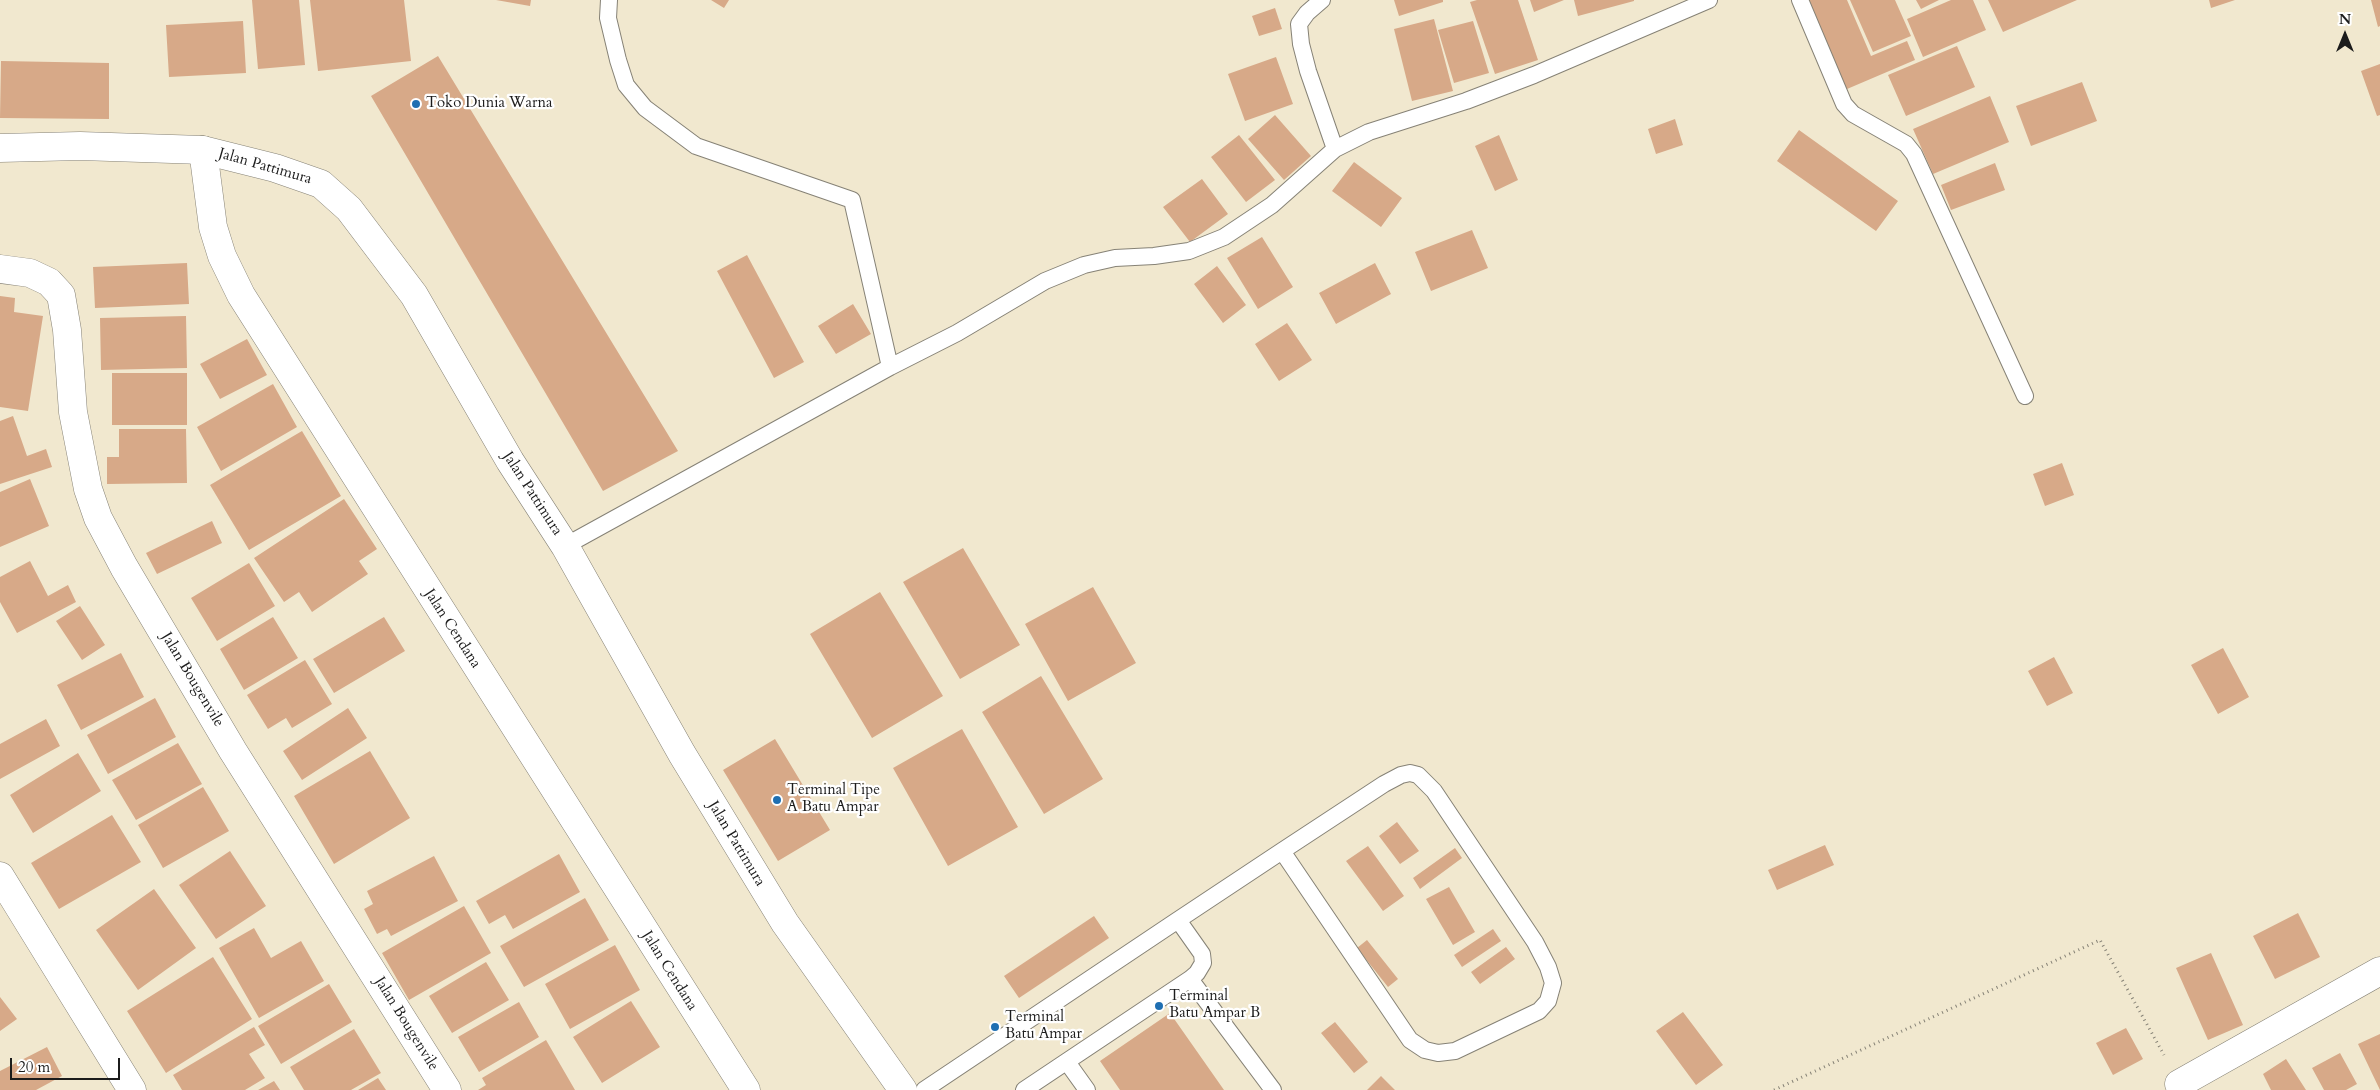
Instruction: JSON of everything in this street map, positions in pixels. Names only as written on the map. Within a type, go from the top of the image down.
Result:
[{"type":"street","name":"Jalan Pattimura","points":[[0,148],[80,146],[203,150],[275,168],[321,184],[350,209],[414,294],[510,461],[565,546],[677,746],[785,923],[903,1090]]},
{"type":"street","name":"Jalan Cendana","points":[[203,150],[213,227],[222,256],[241,295],[746,1090]]},
{"type":"street","name":"Jalan Bougenvile","points":[[0,269],[30,273],[49,282],[61,295],[67,330],[73,412],[88,489],[98,518],[124,566],[233,751],[447,1090]]},
{"type":"street","points":[[0,876],[132,1090]]},
{"type":"street","points":[[2180,1084],[2380,971]]},
{"type":"lane","points":[[609,0],[608,18],[626,85],[652,114],[696,146],[852,200],[890,367]]},
{"type":"lane","points":[[1322,0],[1306,13],[1299,24],[1301,44],[1308,71],[1335,149]]},
{"type":"lane","points":[[565,546],[890,367],[957,333],[1045,281],[1084,265],[1115,258],[1154,256],[1189,251],[1224,237],[1272,206],[1335,149],[1369,132],[1458,103],[1534,75],[1708,0]]},
{"type":"lane","points":[[1800,0],[1844,104],[1854,114],[1906,144],[1914,154],[2025,396]]},
{"type":"lane","points":[[924,1090],[1282,851],[1401,774],[1410,773],[1418,775],[1434,791],[1535,942],[1548,967],[1553,983],[1548,1001],[1538,1010],[1455,1051],[1438,1053],[1425,1050],[1410,1040],[1282,851]]},
{"type":"lane","points":[[1024,1090],[1190,980],[1197,973],[1203,959],[1202,954],[1178,920]]},
{"type":"lane","points":[[1190,980],[1273,1090]]},
{"type":"lane","points":[[1067,1062],[1087,1090]]},
{"type":"path","points":[[1774,1090],[2100,940],[2180,1084]]},
{"type":"building","points":[[252,0],[299,0],[305,65],[258,69]]},
{"type":"building","points":[[310,0],[404,0],[411,61],[318,71]]},
{"type":"building","points":[[496,0],[531,0],[530,6]]},
{"type":"building","points":[[711,0],[729,0],[724,8]]},
{"type":"building","points":[[1394,0],[1443,0],[1443,2],[1399,16]]},
{"type":"building","points":[[1477,0],[1518,0],[1538,60],[1495,74],[1470,2]]},
{"type":"building","points":[[1530,0],[1564,0],[1534,12]]},
{"type":"building","points":[[1574,0],[1634,0],[1634,1],[1578,16]]},
{"type":"building","points":[[1801,0],[1847,0],[1871,56],[1907,41],[1915,60],[1840,92]]},
{"type":"building","points":[[1850,0],[1895,0],[1911,36],[1873,52]]},
{"type":"building","points":[[1916,0],[1939,0],[1921,9]]},
{"type":"building","points":[[1951,0],[1973,0],[1986,30],[1923,57],[1907,19]]},
{"type":"building","points":[[1988,0],[2077,0],[2003,32]]},
{"type":"building","points":[[2209,0],[2235,0],[2211,8]]},
{"type":"building","points":[[2371,0],[2380,0],[2380,26],[2378,27]]},
{"type":"building","points":[[1275,8],[1282,29],[1259,36],[1252,16]]},
{"type":"building","points":[[1434,19],[1453,91],[1412,101],[1394,29]]},
{"type":"building","points":[[243,21],[246,73],[169,77],[166,25]]},
{"type":"building","points":[[1473,21],[1489,73],[1454,83],[1438,30]]},
{"type":"building","points":[[1957,46],[1975,87],[1906,116],[1888,75]]},
{"type":"building","points":[[438,56],[678,451],[603,491],[371,96]]},
{"type":"building","points":[[1276,57],[1293,104],[1245,121],[1228,74]]},
{"type":"building","points":[[1,61],[109,63],[109,119],[0,118]]},
{"type":"building","points":[[2380,64],[2380,115],[2377,116],[2361,71]]},
{"type":"building","points":[[2082,82],[2097,121],[2031,146],[2016,106]]},
{"type":"building","points":[[1990,96],[2009,142],[1933,174],[1913,129]]},
{"type":"building","points":[[1275,115],[1311,156],[1284,180],[1248,139]]},
{"type":"building","points":[[1675,119],[1683,145],[1656,154],[1648,129]]},
{"type":"building","points":[[1799,130],[1898,201],[1876,231],[1777,161]]},
{"type":"building","points":[[1239,135],[1275,180],[1246,202],[1211,157]]},
{"type":"building","points":[[1499,135],[1518,180],[1495,191],[1475,146]]},
{"type":"building","points":[[1354,162],[1402,198],[1381,227],[1332,191]]},
{"type":"building","points":[[1995,163],[2005,190],[1951,210],[1941,185]]},
{"type":"building","points":[[1202,179],[1228,214],[1190,242],[1163,207]]},
{"type":"building","points":[[1472,230],[1488,268],[1431,291],[1415,252]]},
{"type":"building","points":[[1262,237],[1293,287],[1258,309],[1227,258]]},
{"type":"building","points":[[747,255],[804,362],[774,378],[717,271]]},
{"type":"building","points":[[187,263],[189,304],[95,308],[93,267]]},
{"type":"building","points":[[1375,263],[1391,294],[1336,324],[1319,293]]},
{"type":"building","points":[[1217,266],[1246,305],[1223,323],[1194,284]]},
{"type":"building","points":[[0,296],[15,298],[14,312],[43,316],[28,411],[0,407]]},
{"type":"building","points":[[853,304],[871,334],[836,354],[818,326]]},
{"type":"building","points":[[186,316],[187,368],[101,370],[100,318]]},
{"type":"building","points":[[1287,323],[1312,360],[1279,381],[1255,344]]},
{"type":"building","points":[[247,339],[267,375],[220,399],[200,364]]},
{"type":"building","points":[[112,373],[187,373],[187,425],[112,425]]},
{"type":"building","points":[[273,384],[297,427],[221,471],[197,427]]},
{"type":"building","points":[[13,416],[27,456],[46,449],[52,467],[0,484],[0,421]]},
{"type":"building","points":[[119,429],[186,429],[187,483],[107,484],[107,457],[119,457]]},
{"type":"building","points":[[302,431],[341,496],[249,550],[210,485]]},
{"type":"building","points":[[2062,463],[2074,495],[2045,506],[2033,474]]},
{"type":"building","points":[[30,479],[49,526],[0,547],[0,492]]},
{"type":"building","points":[[344,499],[377,549],[359,561],[368,574],[312,612],[299,592],[284,602],[254,558]]},
{"type":"building","points":[[212,521],[222,543],[157,574],[146,553]]},
{"type":"building","points":[[963,548],[1020,645],[960,679],[903,582]]},
{"type":"building","points":[[30,561],[48,596],[68,585],[76,602],[17,633],[0,602],[0,577]]},
{"type":"building","points":[[249,563],[275,606],[217,641],[191,598]]},
{"type":"building","points":[[1093,587],[1136,663],[1068,701],[1025,624]]},
{"type":"building","points":[[880,592],[943,696],[872,738],[810,634]]},
{"type":"building","points":[[80,606],[105,645],[82,660],[56,621]]},
{"type":"building","points":[[273,617],[298,658],[244,690],[220,649]]},
{"type":"building","points":[[384,617],[405,651],[334,693],[313,659]]},
{"type":"building","points":[[2223,648],[2249,697],[2218,714],[2191,665]]},
{"type":"building","points":[[121,653],[144,697],[81,730],[57,685]]},
{"type":"building","points":[[2054,657],[2073,693],[2047,706],[2028,671]]},
{"type":"building","points":[[305,660],[332,704],[292,728],[286,718],[268,729],[247,695]]},
{"type":"building","points":[[1041,676],[1103,779],[1044,814],[982,712]]},
{"type":"building","points":[[155,698],[176,737],[108,774],[87,735]]},
{"type":"building","points":[[348,708],[367,738],[302,780],[283,751]]},
{"type":"building","points":[[46,719],[60,746],[0,779],[0,744]]},
{"type":"building","points":[[962,729],[1018,827],[948,866],[893,768]]},
{"type":"building","name":"Terminal Tipe A Batu Ampar","points":[[775,739],[830,830],[778,861],[723,770]]},
{"type":"building","points":[[178,743],[202,784],[136,820],[112,780]]},
{"type":"building","points":[[370,751],[410,818],[334,864],[294,796]]},
{"type":"building","points":[[78,753],[101,791],[33,833],[10,795]]},
{"type":"building","points":[[203,787],[229,831],[163,868],[138,825]]},
{"type":"building","points":[[112,815],[141,862],[59,909],[31,863]]},
{"type":"building","points":[[1397,822],[1419,851],[1400,864],[1379,836]]},
{"type":"building","points":[[1825,845],[1834,865],[1777,890],[1768,870]]},
{"type":"building","points":[[1368,846],[1404,896],[1383,911],[1346,861]]},
{"type":"building","points":[[1455,848],[1462,858],[1420,889],[1413,878]]},
{"type":"building","points":[[230,851],[266,906],[216,939],[179,885]]},
{"type":"building","points":[[559,854],[580,892],[513,929],[505,915],[489,924],[476,901]]},
{"type":"building","points":[[434,856],[458,901],[391,936],[387,929],[377,934],[364,909],[373,904],[367,891]]},
{"type":"building","points":[[1449,887],[1475,932],[1453,945],[1426,899]]},
{"type":"building","points":[[154,889],[196,948],[138,990],[96,930]]},
{"type":"building","points":[[585,898],[609,940],[524,987],[500,946]]},
{"type":"building","points":[[464,906],[491,953],[409,1000],[382,953]]},
{"type":"building","points":[[2298,913],[2320,957],[2275,979],[2253,936]]},
{"type":"building","points":[[1094,916],[1109,938],[1019,998],[1004,976]]},
{"type":"building","points":[[254,928],[271,958],[301,941],[324,981],[259,1018],[219,948]]},
{"type":"building","points":[[1493,929],[1501,941],[1462,967],[1454,955]]},
{"type":"building","points":[[1367,940],[1398,979],[1388,987],[1357,948]]},
{"type":"building","points":[[615,945],[640,990],[570,1029],[545,984]]},
{"type":"building","points":[[1506,947],[1515,959],[1480,984],[1471,972]]},
{"type":"building","points":[[2211,953],[2243,1025],[2208,1040],[2176,968]]},
{"type":"building","points":[[213,957],[252,1019],[166,1073],[127,1011]]},
{"type":"building","points":[[486,962],[509,1000],[452,1033],[429,996]]},
{"type":"building","points":[[329,984],[352,1022],[281,1064],[258,1026]]},
{"type":"building","points":[[0,997],[17,1019],[0,1031]]},
{"type":"building","points":[[631,1001],[660,1047],[602,1083],[573,1037]]},
{"type":"building","points":[[519,1002],[539,1037],[479,1072],[458,1037]]},
{"type":"building","points":[[1683,1012],[1723,1065],[1696,1085],[1656,1031]]},
{"type":"building","points":[[1170,1013],[1224,1090],[1120,1090],[1100,1061]]},
{"type":"building","points":[[1335,1022],[1368,1062],[1354,1073],[1321,1033]]},
{"type":"building","points":[[254,1027],[265,1045],[249,1054],[265,1078],[245,1090],[182,1090],[173,1075]]},
{"type":"building","points":[[2126,1028],[2143,1059],[2113,1075],[2096,1043]]},
{"type":"building","points":[[354,1029],[381,1073],[351,1090],[304,1090],[290,1067]]},
{"type":"building","points":[[2380,1034],[2380,1090],[2358,1044]]},
{"type":"building","points":[[546,1040],[575,1090],[478,1090],[486,1085],[482,1078]]},
{"type":"building","points":[[47,1047],[62,1076],[36,1090],[0,1090],[0,1071]]},
{"type":"building","points":[[2340,1053],[2357,1084],[2346,1090],[2324,1090],[2312,1068]]},
{"type":"building","points":[[2286,1059],[2306,1090],[2271,1090],[2263,1074]]},
{"type":"building","points":[[1381,1076],[1395,1090],[1367,1090]]},
{"type":"building","points":[[378,1078],[386,1090],[358,1090]]},
{"type":"building","points":[[274,1081],[280,1090],[258,1090]]},
{"type":"place","name":"Toko Dunia Warna","points":[[416,104]]},
{"type":"place","name":"Terminal Tipe A Batu Ampar","points":[[777,800]]},
{"type":"place","name":"Terminal Batu Ampar B","points":[[1159,1006]]},
{"type":"place","name":"Terminal Batu Ampar","points":[[995,1027]]}]
